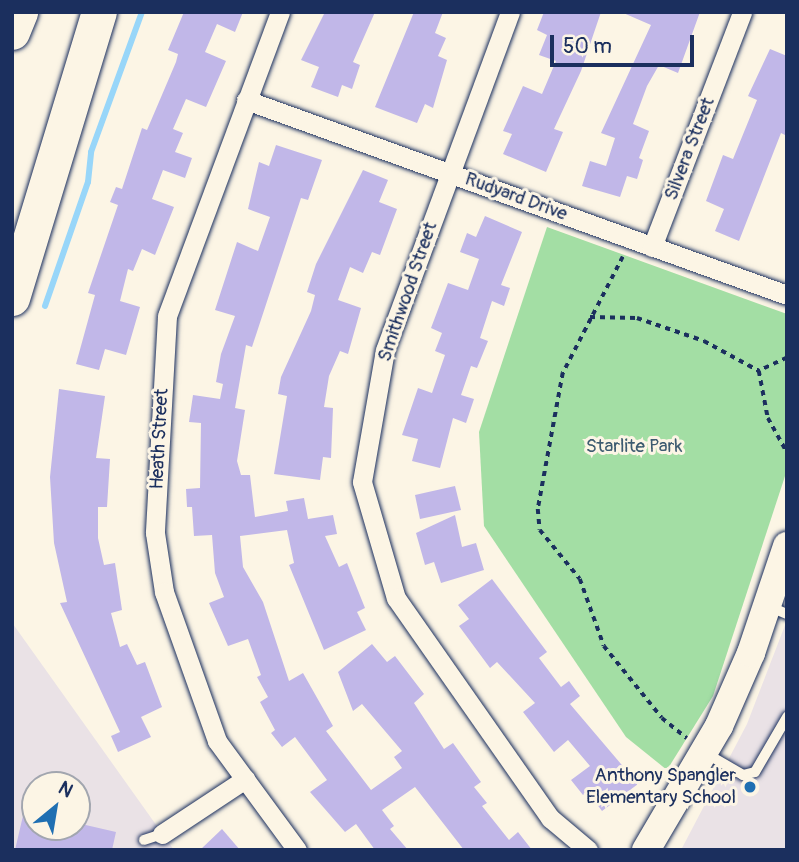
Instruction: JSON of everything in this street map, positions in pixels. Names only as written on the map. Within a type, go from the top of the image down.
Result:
[{"type":"highway","points":[[12,32],[20,12]]},
{"type":"highway","points":[[12,299],[99,12]]},
{"type":"street","name":"Heath Street","points":[[280,12],[167,316],[155,533],[164,592],[217,741],[297,850]]},
{"type":"street","name":"Smithwood Street","points":[[510,12],[385,350],[362,482],[396,598],[550,817],[588,850]]},
{"type":"street","name":"Silvera Street","points":[[652,247],[743,12]]},
{"type":"street","name":"Rudyard Drive","points":[[246,100],[787,295]]},
{"type":"street","points":[[646,850],[704,751],[751,653],[777,609],[787,546]]},
{"type":"street","points":[[153,837],[245,779]]},
{"type":"lane","points":[[704,751],[743,775],[755,772],[787,717]]},
{"type":"path","points":[[633,240],[590,317],[564,373],[538,509],[540,530],[580,579],[604,646],[662,718],[704,751]]},
{"type":"path","points":[[590,317],[637,318],[704,341],[759,370]]},
{"type":"path","points":[[759,370],[787,358]]},
{"type":"path","points":[[759,370],[768,418],[787,452]]},
{"type":"shaded area","name":"Anthony Spangler Elementary School","points":[[787,620],[787,850],[681,850],[747,724]]},
{"type":"shaded area","points":[[13,624],[174,850],[12,850]]},
{"type":"green space","name":"Starlite Park","points":[[547,227],[787,314],[787,470],[713,696],[667,770],[626,737],[484,526],[479,432]]},
{"type":"building","points":[[184,12],[243,12],[235,32],[217,24],[205,52],[226,61],[206,107],[186,99],[173,129],[183,133],[175,152],[192,158],[185,178],[163,170],[152,199],[174,207],[155,255],[142,249],[133,271],[128,269],[120,301],[140,307],[126,355],[105,349],[99,370],[76,364],[95,295],[88,293],[118,205],[110,202],[116,187],[122,189],[142,128],[147,130],[176,62],[178,54],[168,50]]},
{"type":"building","points":[[325,12],[375,12],[353,62],[360,65],[352,89],[342,85],[338,97],[311,87],[319,67],[301,60]]},
{"type":"building","points":[[414,12],[443,12],[435,33],[446,38],[438,56],[447,60],[433,108],[425,104],[417,123],[375,107]]},
{"type":"building","points":[[544,12],[601,12],[581,71],[554,129],[563,132],[546,172],[503,154],[512,134],[503,131],[523,86],[542,94],[556,61],[539,55],[547,35],[537,30]]},
{"type":"building","points":[[621,12],[700,12],[678,73],[659,65],[647,86],[633,124],[649,131],[639,158],[643,160],[637,179],[627,176],[620,197],[582,186],[590,161],[606,166],[615,138],[601,133],[651,25]]},
{"type":"building","points":[[770,49],[787,56],[787,136],[781,133],[739,241],[715,231],[724,209],[706,201],[723,155],[733,159],[757,100],[748,96]]},
{"type":"building","points":[[276,145],[322,160],[308,200],[301,198],[252,347],[246,345],[235,408],[245,410],[237,461],[241,475],[250,475],[255,517],[288,511],[286,501],[304,498],[308,519],[333,515],[337,534],[325,536],[339,567],[347,563],[365,608],[357,612],[366,630],[324,650],[289,565],[294,563],[287,530],[240,536],[243,567],[263,602],[289,681],[303,673],[333,726],[326,731],[371,790],[402,768],[394,757],[402,751],[362,704],[353,711],[338,672],[372,644],[387,662],[395,656],[424,694],[414,703],[444,749],[453,743],[481,782],[474,787],[487,803],[482,806],[509,840],[518,832],[532,850],[464,850],[415,787],[382,810],[394,826],[390,829],[408,850],[375,850],[356,824],[345,832],[310,792],[327,780],[295,737],[282,747],[271,733],[275,730],[260,702],[268,697],[257,677],[261,675],[248,639],[228,646],[209,603],[224,597],[215,573],[212,535],[194,536],[192,507],[187,507],[186,489],[200,488],[201,423],[189,422],[193,395],[220,399],[223,384],[216,382],[221,354],[235,316],[215,310],[237,242],[258,251],[270,217],[248,209],[259,162],[269,166]]},
{"type":"building","points":[[363,170],[388,180],[379,202],[397,209],[380,255],[372,252],[363,273],[350,267],[338,300],[361,308],[348,354],[340,351],[329,376],[324,407],[333,408],[331,458],[323,457],[320,480],[274,474],[287,396],[278,394],[281,377],[311,311],[315,295],[307,292],[316,264]]},
{"type":"building","points":[[485,216],[522,232],[501,285],[510,288],[504,306],[492,301],[480,338],[488,341],[477,368],[471,366],[461,395],[474,399],[466,423],[453,418],[440,468],[412,461],[418,439],[402,435],[418,388],[432,393],[445,355],[435,351],[442,333],[431,328],[448,283],[468,290],[479,259],[460,252],[467,233],[476,237]]},
{"type":"building","points":[[59,389],[105,396],[96,458],[110,459],[107,507],[98,507],[98,538],[104,565],[115,563],[122,610],[111,613],[120,647],[127,644],[137,665],[145,662],[162,707],[141,717],[151,737],[118,752],[111,736],[120,732],[60,603],[67,602],[54,543],[50,477]]},
{"type":"building","points":[[455,486],[461,510],[420,519],[415,495]]},
{"type":"building","points":[[455,515],[462,547],[476,543],[484,570],[441,583],[434,562],[425,565],[416,533]]},
{"type":"building","points":[[492,579],[547,652],[539,658],[561,687],[569,681],[580,696],[570,704],[638,784],[602,811],[587,791],[583,795],[571,780],[590,766],[568,740],[554,752],[523,712],[535,703],[497,662],[490,668],[459,626],[469,619],[458,605]]},
{"type":"building","points":[[21,824],[21,841],[91,841],[91,826],[116,832],[112,850],[15,850]]},
{"type":"building","points":[[222,829],[240,850],[200,850]]},
{"type":"waterway","points":[[45,306],[88,182],[91,152],[142,12]]},
{"type":"place","name":"Anthony Spangler Elementary School","points":[[750,787]]}]
